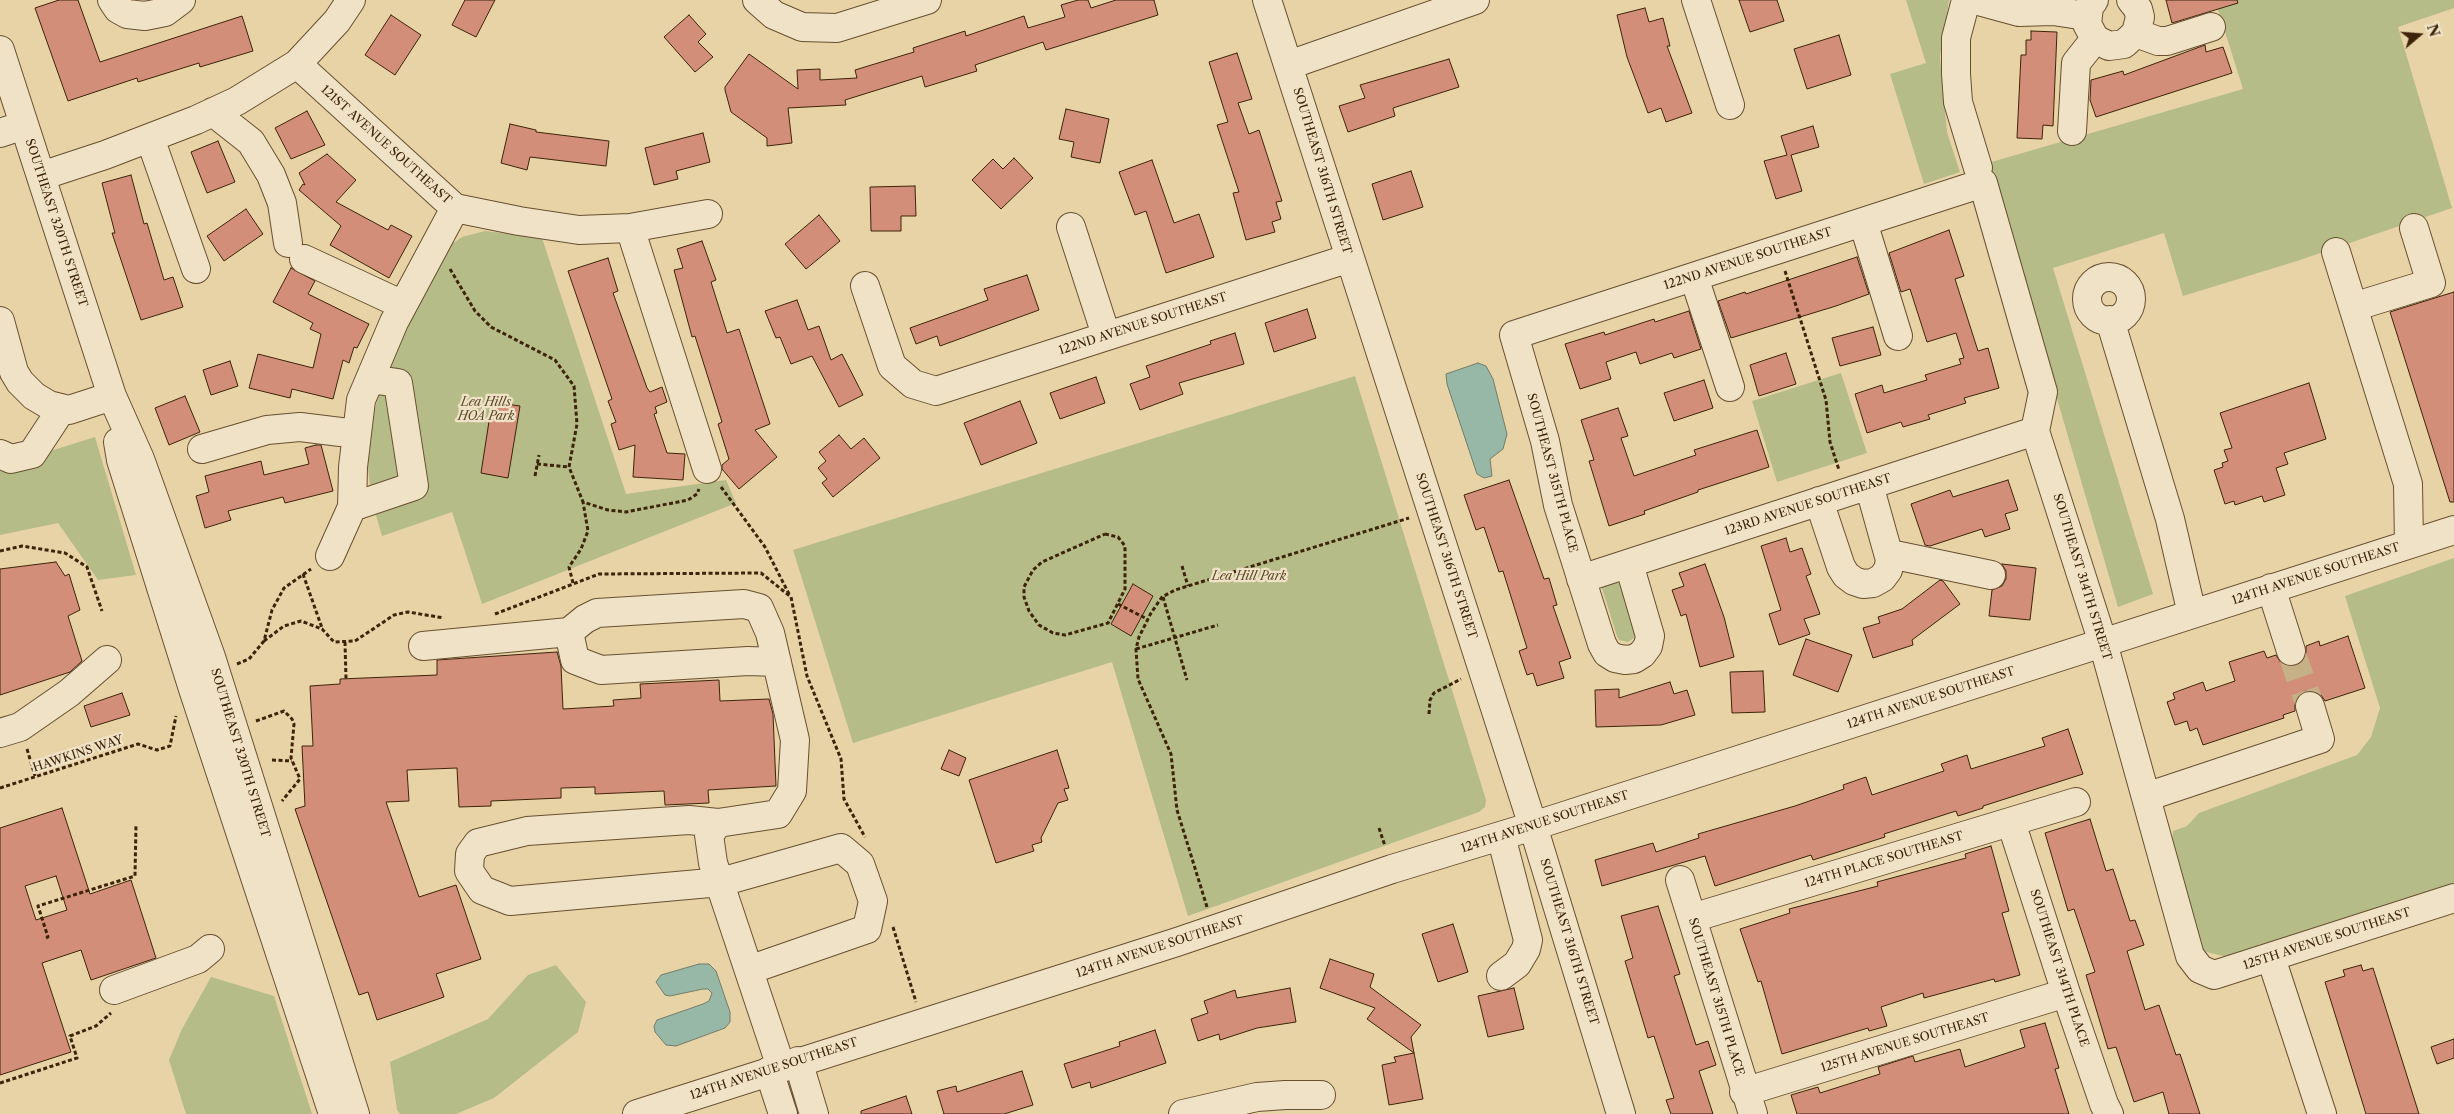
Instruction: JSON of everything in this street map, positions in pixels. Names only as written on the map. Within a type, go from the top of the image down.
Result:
[{"type":"street","points":[[112,0],[118,9],[128,14],[145,16],[164,12],[181,0]]},
{"type":"street","points":[[41,176],[150,138],[238,101],[297,64],[337,21],[351,0]]},
{"type":"street","points":[[757,0],[774,15],[802,27],[837,28],[928,0]]},
{"type":"street","name":"SOUTHEAST 316TH STREET","points":[[1267,0],[1533,826],[1620,1114]]},
{"type":"street","points":[[1289,65],[1475,0]]},
{"type":"street","points":[[1696,0],[1730,105]]},
{"type":"street","points":[[1966,0],[1956,38],[1958,102],[2044,392],[2035,431]]},
{"type":"street","points":[[1975,0],[2019,12],[2053,11],[2092,18],[2109,46],[2124,44],[2136,33],[2140,17],[2138,9],[2131,0]]},
{"type":"street","points":[[2072,130],[2076,63],[2092,18]]},
{"type":"street","points":[[2136,33],[2158,41],[2167,41],[2211,27]]},
{"type":"street","name":"SOUTHEAST 320TH STREET","points":[[0,50],[12,129],[41,176],[112,396],[140,459],[211,658],[355,1114]]},
{"type":"street","name":"121ST AVENUE SOUTHEAST","points":[[297,64],[455,208],[519,221],[579,230],[630,228],[708,214]]},
{"type":"street","points":[[213,112],[250,142],[271,176],[282,204],[296,251],[403,305]]},
{"type":"street","points":[[150,138],[196,269]]},
{"type":"street","name":"122ND AVENUE SOUTHEAST","points":[[1514,335],[1863,222],[1980,176]]},
{"type":"street","points":[[330,556],[352,507],[352,467],[361,400],[403,305],[455,208]]},
{"type":"street","points":[[1863,222],[1898,336]]},
{"type":"street","points":[[1071,227],[1106,335]]},
{"type":"street","points":[[630,228],[707,469]]},
{"type":"street","points":[[2353,307],[2431,283],[2414,228]]},
{"type":"street","points":[[2336,252],[2408,484],[2409,544]]},
{"type":"street","name":"122ND AVENUE SOUTHEAST","points":[[865,286],[892,366],[912,384],[936,391],[1350,258]]},
{"type":"street","points":[[1694,277],[1730,387]]},
{"type":"street","points":[[2110,320],[2170,519],[2192,614]]},
{"type":"street","points":[[0,321],[7,370],[34,396],[61,410],[69,410],[112,396]]},
{"type":"street","name":"SOUTHEAST 315TH PLACE","points":[[1514,335],[1545,441],[1558,505],[1602,644],[1607,653],[1615,658],[1624,660],[1634,659],[1642,654],[1648,646],[1650,636],[1630,564]]},
{"type":"street","points":[[352,507],[414,486],[398,383],[370,379]]},
{"type":"street","name":"SOUTHEAST 320TH STREET","points":[[112,396],[121,460],[193,689],[333,1114]]},
{"type":"street","points":[[0,454],[11,459],[32,454],[61,410]]},
{"type":"street","points":[[202,449],[275,429],[300,427],[357,434]]},
{"type":"street","name":"123RD AVENUE SOUTHEAST","points":[[1581,579],[2035,431]]},
{"type":"street","name":"SOUTHEAST 314TH STREET","points":[[2035,431],[2103,643],[2190,956],[2200,969]]},
{"type":"street","points":[[1820,501],[1841,567],[1846,575],[1854,581],[1863,584],[1873,582],[1882,578],[1888,570],[1890,554],[1857,489]]},
{"type":"street","name":"124TH AVENUE SOUTHEAST","points":[[636,1114],[1213,930],[1392,869],[1533,826],[2454,530]]},
{"type":"street","points":[[1890,554],[1991,575]]},
{"type":"street","points":[[2271,588],[2291,650]]},
{"type":"street","points":[[423,646],[569,632],[585,619],[597,613],[744,604],[760,608],[770,633],[795,740],[792,791],[778,814],[718,823],[689,820],[527,831],[478,843],[470,854],[469,872],[482,890],[510,901],[721,882],[841,848],[860,864],[873,901],[867,929],[750,970]]},
{"type":"street","points":[[569,632],[575,660],[601,670],[748,660],[777,662]]},
{"type":"street","points":[[0,733],[20,727],[69,693],[107,660]]},
{"type":"street","points":[[2146,797],[2320,739],[2310,706]]},
{"type":"street","name":"124TH PLACE SOUTHEAST","points":[[1692,918],[2076,802]]},
{"type":"street","name":"SOUTHEAST 314TH PLACE","points":[[2010,822],[2066,994],[2104,1104],[2110,1114]]},
{"type":"street","points":[[718,823],[710,835],[714,863],[782,1066],[814,1114]]},
{"type":"street","points":[[1501,836],[1528,940],[1526,950],[1517,964],[1501,976]]},
{"type":"street","name":"SOUTHEAST 315TH PLACE","points":[[1680,880],[1748,1103]]},
{"type":"street","name":"125TH AVENUE SOUTHEAST","points":[[2200,969],[2214,974],[2271,958],[2454,898]]},
{"type":"street","points":[[114,990],[198,959],[210,949]]},
{"type":"street","points":[[2271,958],[2322,1114]]},
{"type":"street","name":"125TH AVENUE SOUTHEAST","points":[[1748,1103],[2066,994]]},
{"type":"street","points":[[782,1066],[783,1114]]},
{"type":"street","points":[[1183,1114],[1257,1098],[1284,1095],[1321,1095]]},
{"type":"path","points":[[436,245],[475,311],[491,327],[555,360],[574,386],[577,424],[569,467],[587,512],[588,531],[582,549],[568,567],[574,583]]},
{"type":"path","points":[[1778,249],[1826,400],[1830,442],[1857,489]]},
{"type":"path","points":[[536,476],[539,455]]},
{"type":"path","points":[[537,464],[569,467]]},
{"type":"path","points":[[583,502],[608,510],[626,512],[688,500],[696,494],[707,469],[765,547],[791,597],[807,676],[841,759],[844,799],[866,840]]},
{"type":"path","points":[[1213,930],[1177,810],[1171,754],[1138,679],[1136,650],[1147,620],[1162,597],[1188,586],[1431,511]]},
{"type":"path","points":[[1105,534],[1112,535],[1118,537],[1124,546],[1125,589],[1118,604],[1108,623],[1065,635],[1052,633],[1033,619],[1024,597],[1024,587],[1033,570],[1042,562],[1105,534]]},
{"type":"path","points":[[0,551],[22,546],[66,553],[87,567],[102,611]]},
{"type":"path","points":[[264,640],[272,610],[284,588],[330,556]]},
{"type":"path","points":[[1182,566],[1188,586]]},
{"type":"path","points":[[492,615],[599,574],[761,572],[791,597]]},
{"type":"path","points":[[303,574],[322,629],[334,642],[355,641],[394,615],[408,612],[447,619]]},
{"type":"path","points":[[1162,597],[1188,680]]},
{"type":"path","points":[[1118,604],[1147,620]]},
{"type":"path","points":[[235,665],[249,659],[264,640],[284,626],[301,621],[322,629]]},
{"type":"path","points":[[1136,650],[1218,625]]},
{"type":"path","points":[[345,642],[346,679]]},
{"type":"path","points":[[1429,714],[1430,700],[1439,689],[1482,670]]},
{"type":"path","points":[[253,722],[284,711],[289,714],[294,724],[292,761],[300,779],[282,801]]},
{"type":"path","name":"HAWKINS WAY","points":[[0,788],[138,744],[157,750],[170,746],[177,712]]},
{"type":"path","points":[[272,760],[292,761]]},
{"type":"path","points":[[46,938],[48,937],[38,906],[135,876],[136,824]]},
{"type":"path","points":[[891,922],[922,1022]]},
{"type":"path","points":[[0,1083],[77,1058],[70,1036],[87,1031],[108,1016],[117,1004],[114,990]]},
{"type":"green space","points":[[1906,0],[1949,0],[1940,57],[1947,132],[1960,172],[1924,184],[1890,74],[1926,63]]},
{"type":"green space","points":[[2215,0],[2454,0],[2454,8],[2398,27],[2452,208],[2297,261],[2183,296],[2164,233],[2053,268],[2153,594],[2118,607],[1988,163],[2243,89]]},
{"type":"green space","name":"Lea Hills HOA Park","points":[[485,231],[542,238],[626,494],[726,480],[736,503],[482,604],[452,512],[382,536],[371,498],[368,467],[370,428],[395,347],[452,244],[462,237]]},
{"type":"green space","points":[[1841,373],[1867,453],[1777,482],[1752,401]]},
{"type":"green space","name":"Lea Hill Park","points":[[1355,376],[1486,800],[1485,807],[1479,812],[1188,916],[1112,662],[853,743],[793,550]]},
{"type":"green space","points":[[95,437],[136,575],[98,580],[58,523],[0,535],[0,460],[12,463]]},
{"type":"green space","points":[[2454,558],[2454,884],[2232,958],[2202,951],[2171,858],[2173,831],[2187,826],[2199,813],[2357,755],[2371,737],[2380,708],[2345,596]]},
{"type":"green space","points":[[1615,580],[1620,584],[1635,632],[1634,638],[1628,642],[1619,640],[1617,636],[1602,588],[1602,583]]},
{"type":"green space","points":[[556,965],[586,1002],[578,1032],[494,1098],[456,1114],[400,1114],[397,1110],[390,1062],[488,1019],[528,975]]},
{"type":"green space","points":[[211,977],[274,996],[312,1114],[186,1114],[169,1060],[182,1029]]},
{"type":"shaded area","points":[[1478,363],[1486,366],[1493,379],[1507,434],[1503,449],[1490,459],[1492,476],[1484,478],[1477,474],[1447,384],[1446,374]]},
{"type":"shaded area","points":[[699,964],[709,964],[716,971],[730,1012],[730,1022],[725,1028],[676,1046],[666,1045],[655,1032],[654,1026],[657,1020],[703,1004],[709,1001],[712,993],[708,989],[703,989],[670,996],[665,995],[656,982],[661,975]]},
{"type":"building","points":[[59,0],[78,0],[100,62],[242,16],[253,51],[200,67],[199,63],[138,82],[137,78],[68,101],[35,8]]},
{"type":"building","points":[[465,0],[495,0],[476,37],[452,25]]},
{"type":"building","points":[[1078,0],[1088,0],[1091,8],[1116,0],[1154,0],[1158,15],[1046,50],[1043,42],[975,65],[977,71],[925,87],[922,76],[845,100],[846,105],[788,108],[792,143],[767,146],[767,138],[731,112],[725,87],[749,54],[798,89],[797,70],[820,69],[820,80],[857,78],[855,70],[914,52],[913,48],[965,31],[966,36],[1024,16],[1028,28],[1065,17],[1061,5]]},
{"type":"building","points":[[1739,0],[1777,0],[1784,21],[1750,32]]},
{"type":"building","points":[[2166,0],[2237,0],[2238,3],[2172,23]]},
{"type":"building","points":[[1645,8],[1649,22],[1663,18],[1670,46],[1667,46],[1692,113],[1666,122],[1661,108],[1648,113],[1627,57],[1617,15]]},
{"type":"building","points":[[391,15],[421,35],[395,75],[365,55]]},
{"type":"building","points":[[689,15],[706,34],[698,42],[713,57],[695,72],[664,37]]},
{"type":"building","points":[[2031,31],[2057,32],[2053,126],[2043,125],[2042,139],[2017,138],[2021,55],[2026,55],[2026,40],[2031,40]]},
{"type":"building","points":[[1839,35],[1851,75],[1807,89],[1794,49]]},
{"type":"building","points":[[2205,45],[2206,52],[2223,47],[2232,73],[2096,117],[2090,100],[2091,80],[2123,71],[2124,75]]},
{"type":"building","points":[[1237,53],[1252,99],[1238,103],[1249,134],[1259,130],[1282,201],[1276,202],[1281,219],[1272,222],[1275,232],[1246,240],[1233,193],[1239,192],[1217,125],[1228,122],[1209,62]]},
{"type":"building","points":[[1449,59],[1459,87],[1393,108],[1395,116],[1348,132],[1339,106],[1365,98],[1360,85]]},
{"type":"building","points":[[1066,109],[1109,119],[1100,163],[1071,157],[1074,142],[1059,139]]},
{"type":"building","points":[[307,111],[325,145],[291,159],[275,128]]},
{"type":"building","points":[[510,124],[536,130],[536,132],[609,141],[606,166],[530,157],[527,170],[501,163]]},
{"type":"building","points":[[1813,126],[1819,147],[1791,155],[1802,191],[1776,199],[1764,161],[1787,155],[1781,136]]},
{"type":"building","points":[[703,133],[710,162],[676,171],[678,179],[654,185],[645,148]]},
{"type":"building","points":[[218,141],[235,182],[207,193],[191,152]]},
{"type":"building","points":[[327,154],[356,180],[336,202],[388,230],[391,225],[412,236],[389,278],[330,245],[341,226],[299,190],[303,184],[305,185],[299,173]]},
{"type":"building","points":[[1014,158],[1033,178],[1001,209],[972,180],[993,159],[1003,169]]},
{"type":"building","points":[[1152,160],[1174,223],[1199,214],[1214,257],[1166,273],[1146,211],[1135,215],[1119,172]]},
{"type":"building","points":[[1411,171],[1423,207],[1383,220],[1372,184]]},
{"type":"building","points":[[131,175],[144,224],[147,223],[164,280],[173,277],[183,307],[141,320],[112,233],[115,233],[102,183]]},
{"type":"building","points":[[915,186],[916,216],[901,216],[901,231],[871,231],[870,187]]},
{"type":"building","points":[[246,209],[263,234],[224,261],[207,236]]},
{"type":"building","points":[[819,215],[840,241],[806,269],[785,244]]},
{"type":"building","points":[[1949,230],[1964,276],[1955,279],[1978,351],[1988,348],[1999,388],[1964,398],[1966,403],[1928,415],[1930,419],[1903,427],[1901,422],[1867,433],[1855,394],[1882,385],[1884,393],[1927,380],[1925,375],[1961,364],[1959,359],[1964,358],[1956,333],[1927,342],[1910,289],[1901,292],[1889,253]]},
{"type":"building","points":[[702,241],[716,280],[711,282],[727,333],[739,329],[770,424],[755,430],[777,457],[739,489],[722,469],[722,465],[729,459],[718,424],[722,422],[695,336],[692,337],[674,270],[683,268],[677,249]]},
{"type":"building","points":[[1857,257],[1869,294],[1731,338],[1718,301],[1745,292],[1746,294]]},
{"type":"building","points":[[608,258],[618,291],[613,293],[647,388],[650,392],[662,387],[667,402],[655,407],[657,413],[654,414],[667,453],[685,454],[683,480],[633,477],[635,445],[619,450],[611,424],[616,422],[608,401],[612,399],[568,271]]},
{"type":"building","points":[[291,268],[315,281],[308,294],[369,324],[357,348],[354,347],[349,363],[343,360],[333,399],[292,389],[290,398],[249,388],[258,354],[313,368],[321,334],[310,329],[313,323],[273,302]]},
{"type":"building","points":[[1027,275],[1039,310],[940,346],[937,336],[916,344],[910,328],[988,300],[984,289]]},
{"type":"building","points":[[2454,292],[2454,502],[2450,502],[2390,312]]},
{"type":"building","points":[[797,300],[808,330],[819,326],[831,360],[842,354],[863,395],[839,407],[812,356],[791,364],[780,337],[776,338],[765,311]]},
{"type":"building","points":[[1307,309],[1316,338],[1274,352],[1265,323]]},
{"type":"building","points":[[1689,311],[1701,349],[1674,358],[1672,353],[1640,364],[1636,352],[1606,362],[1611,379],[1580,389],[1565,344],[1604,332],[1605,335],[1654,319],[1655,322]]},
{"type":"building","points":[[1873,327],[1881,355],[1840,366],[1832,338]]},
{"type":"building","points":[[1235,333],[1244,364],[1179,383],[1183,394],[1140,410],[1130,384],[1150,377],[1146,366],[1211,344],[1210,341]]},
{"type":"building","points":[[1786,353],[1796,384],[1759,396],[1750,365]]},
{"type":"building","points":[[230,361],[238,386],[211,395],[203,370]]},
{"type":"building","points":[[1096,377],[1105,403],[1060,419],[1050,393]]},
{"type":"building","points":[[1704,380],[1713,408],[1674,421],[1664,393]]},
{"type":"building","points":[[2309,383],[2326,439],[2284,453],[2288,464],[2276,468],[2285,495],[2264,502],[2262,496],[2235,505],[2234,501],[2225,504],[2214,470],[2223,467],[2222,463],[2228,461],[2224,450],[2232,448],[2220,413]]},
{"type":"building","points":[[185,396],[200,432],[169,445],[155,408]]},
{"type":"building","points":[[1020,401],[1037,443],[981,465],[964,423]]},
{"type":"building","points":[[492,402],[520,406],[508,478],[481,473]]},
{"type":"building","points":[[1618,408],[1628,436],[1621,438],[1634,476],[1696,455],[1694,450],[1757,430],[1769,467],[1698,490],[1698,492],[1644,511],[1645,514],[1609,526],[1589,461],[1594,460],[1581,420]]},
{"type":"building","points":[[839,435],[851,449],[864,438],[880,458],[833,497],[822,483],[827,479],[818,468],[826,461],[819,452]]},
{"type":"building","points":[[321,445],[333,491],[285,503],[283,497],[228,511],[231,520],[205,528],[196,496],[209,492],[205,476],[261,461],[264,475],[309,464],[305,448]]},
{"type":"building","points":[[1509,480],[1544,579],[1549,578],[1557,605],[1553,606],[1571,658],[1559,662],[1564,678],[1537,686],[1533,673],[1527,675],[1519,651],[1527,648],[1503,571],[1499,572],[1484,527],[1476,530],[1464,495]]},
{"type":"building","points":[[2008,480],[2018,510],[2005,514],[2010,529],[1985,537],[1982,529],[1930,546],[1925,545],[1911,504],[1950,490],[1953,497]]},
{"type":"building","points":[[1786,538],[1790,552],[1802,548],[1811,574],[1806,576],[1820,614],[1804,619],[1810,634],[1779,645],[1769,614],[1781,610],[1761,546]]},
{"type":"building","points":[[56,562],[65,576],[69,574],[80,610],[68,616],[82,661],[70,672],[0,695],[0,569]]},
{"type":"building","points":[[1705,564],[1724,617],[1734,657],[1700,667],[1686,614],[1681,616],[1672,590],[1684,586],[1679,573]]},
{"type":"building","points":[[2002,564],[2036,568],[2030,620],[1989,616],[1992,590],[2002,586],[2006,579],[2006,571]]},
{"type":"building","points":[[1940,580],[1943,581],[1960,604],[1912,640],[1913,645],[1873,658],[1863,628],[1880,623],[1878,617],[1902,609]]},
{"type":"building","points":[[1133,584],[1153,596],[1131,636],[1111,624]]},
{"type":"building","points":[[2348,636],[2365,688],[2325,701],[2321,695],[2314,691],[2305,691],[2299,695],[2295,702],[2295,711],[2283,715],[2284,718],[2203,745],[2197,728],[2190,731],[2187,721],[2175,725],[2167,702],[2175,699],[2173,693],[2203,682],[2206,691],[2235,681],[2229,662],[2264,651],[2267,658],[2276,655],[2281,663],[2287,666],[2295,666],[2302,662],[2306,655],[2306,646],[2319,641],[2320,646]]},
{"type":"building","points":[[1806,639],[1852,655],[1838,692],[1793,675]]},
{"type":"building","points":[[557,652],[561,666],[563,709],[614,706],[613,700],[641,698],[640,684],[719,680],[720,701],[769,699],[773,714],[776,786],[708,790],[709,803],[665,805],[664,791],[595,794],[595,787],[561,788],[561,798],[491,801],[491,806],[459,807],[457,768],[407,770],[409,801],[386,802],[419,897],[456,885],[481,959],[436,974],[444,997],[377,1020],[368,992],[359,995],[295,809],[305,806],[302,746],[313,746],[310,686],[340,684],[340,679],[437,675],[437,660]]},
{"type":"building","points":[[1763,671],[1765,712],[1732,713],[1730,672]]},
{"type":"building","points":[[1670,682],[1674,694],[1687,690],[1695,715],[1661,725],[1596,727],[1595,690],[1619,689],[1619,698]]},
{"type":"building","points":[[122,693],[130,715],[91,727],[84,706]]},
{"type":"building","points":[[2068,729],[2083,774],[1983,806],[1983,808],[1958,816],[1956,811],[1884,834],[1885,837],[1813,860],[1811,855],[1715,886],[1705,856],[1602,886],[1595,860],[1653,843],[1656,852],[1699,838],[1698,834],[1795,806],[1844,789],[1843,785],[1866,777],[1872,795],[1944,771],[1941,764],[1967,755],[1971,769],[2045,746],[2042,738]]},
{"type":"building","points":[[949,750],[966,758],[959,776],[941,769]]},
{"type":"building","points":[[1057,750],[1069,788],[1064,789],[1068,800],[1058,803],[1041,838],[1042,842],[1032,845],[1034,851],[996,863],[969,780]]},
{"type":"building","points":[[62,808],[90,894],[131,880],[156,958],[91,980],[81,950],[42,963],[71,1052],[0,1075],[0,828]],"holes":[[[56,876],[67,910],[36,920],[25,886]]]},
{"type":"building","points":[[2090,819],[2106,871],[2113,869],[2130,921],[2135,920],[2144,945],[2127,951],[2145,1010],[2159,1005],[2176,1055],[2180,1054],[2200,1114],[2169,1114],[2163,1092],[2134,1102],[2116,1047],[2108,1049],[2086,975],[2095,972],[2074,909],[2068,911],[2045,833]]},
{"type":"building","points":[[1991,846],[2009,911],[2002,913],[2020,975],[1995,982],[1994,979],[1924,998],[1923,993],[1881,1007],[1887,1026],[1869,1031],[1868,1028],[1782,1054],[1761,981],[1758,982],[1740,929],[1790,913],[1789,909],[1878,886],[1877,882],[1966,858],[1965,854]]},
{"type":"building","points":[[1658,906],[1680,974],[1674,976],[1696,1045],[1708,1041],[1716,1065],[1699,1071],[1713,1114],[1671,1114],[1666,1100],[1674,1098],[1654,1036],[1648,1038],[1625,961],[1633,958],[1621,916]]},
{"type":"building","points":[[1453,924],[1468,972],[1438,982],[1422,934]]},
{"type":"building","points":[[1330,959],[1374,974],[1370,987],[1421,1025],[1411,1037],[1414,1053],[1367,1019],[1375,1008],[1320,988]]},
{"type":"building","points":[[2361,965],[2363,971],[2373,968],[2419,1114],[2366,1114],[2325,982],[2345,976],[2343,970]]},
{"type":"building","points":[[1290,988],[1296,1022],[1257,1028],[1220,1040],[1219,1034],[1198,1041],[1191,1019],[1208,1013],[1204,1001],[1235,990],[1237,998]]},
{"type":"building","points":[[1514,988],[1524,1029],[1488,1037],[1478,996]]},
{"type":"building","points":[[2045,1023],[2059,1068],[2055,1069],[2069,1114],[1797,1114],[1791,1095],[1818,1087],[1820,1093],[1880,1074],[1878,1067],[1913,1056],[1915,1062],[1960,1049],[1965,1067],[2025,1047],[2020,1030]]},
{"type":"building","points":[[1155,1030],[1166,1063],[1091,1088],[1090,1082],[1072,1088],[1064,1064],[1120,1046],[1119,1042]]},
{"type":"building","points":[[2454,1039],[2454,1058],[2437,1064],[2431,1047]]},
{"type":"building","points":[[1414,1053],[1423,1099],[1389,1105],[1382,1065],[1396,1062],[1394,1057]]},
{"type":"building","points":[[1022,1071],[1033,1105],[1004,1114],[944,1114],[937,1091],[956,1086],[957,1092]]},
{"type":"building","points":[[906,1096],[912,1114],[861,1114],[861,1111]]},
{"type":"tunnel","points":[[2291,651],[2310,706]]}]
